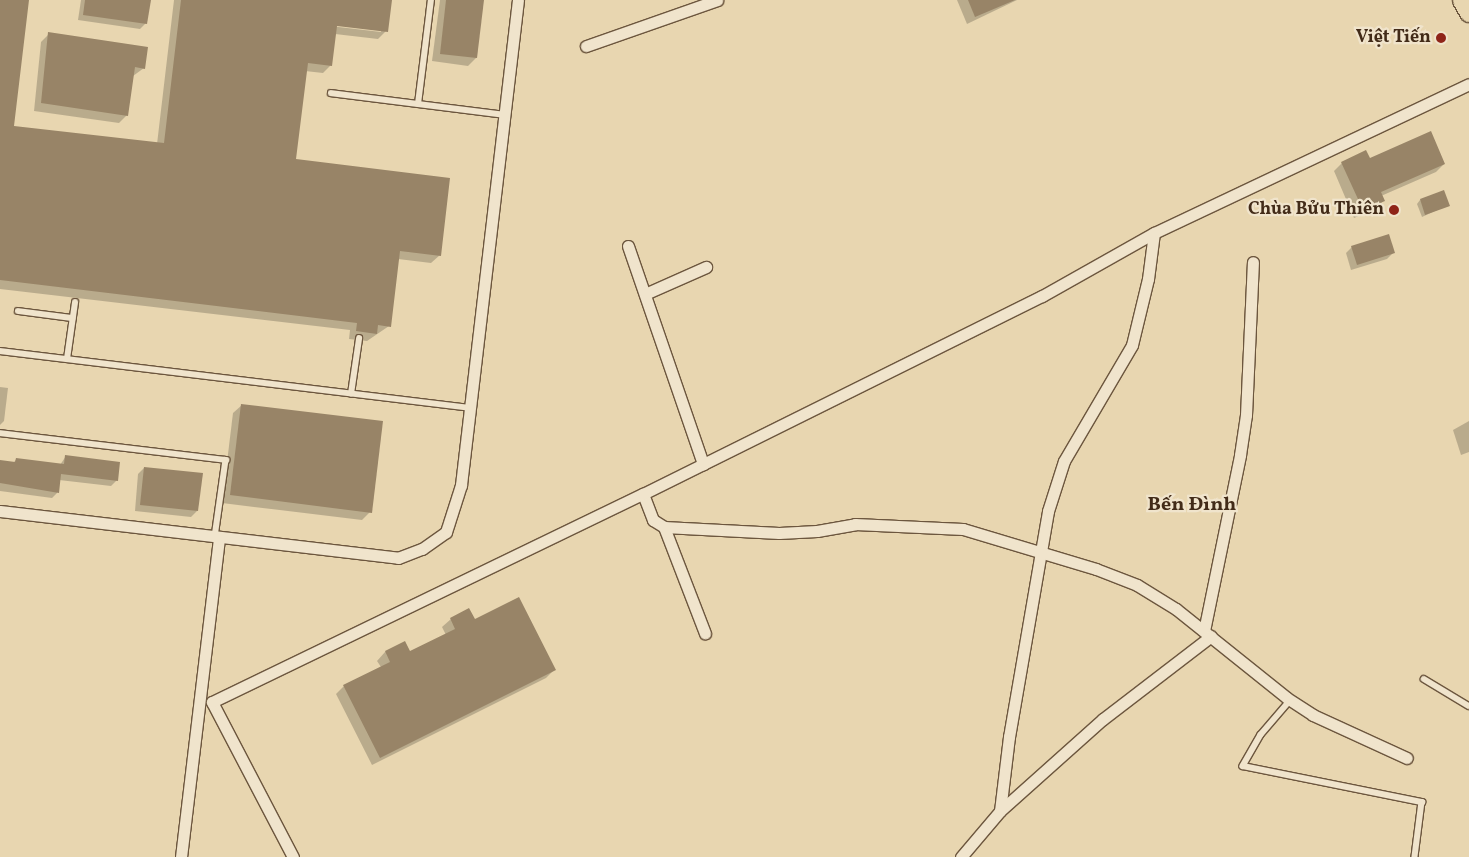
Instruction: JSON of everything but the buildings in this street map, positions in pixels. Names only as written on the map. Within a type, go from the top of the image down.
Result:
[{"type":"highway","points":[[1462,0],[1469,12]]},
{"type":"street","points":[[0,511],[398,558],[422,549],[446,532],[461,485],[518,0]]},
{"type":"street","points":[[586,46],[717,0]]},
{"type":"street","points":[[293,857],[212,702],[643,494],[1042,296],[1154,233],[1469,84]]},
{"type":"street","points":[[1000,811],[1040,551],[1048,511],[1064,461],[1132,346],[1148,279],[1154,233]]},
{"type":"street","points":[[628,246],[704,464]]},
{"type":"street","points":[[961,857],[1000,811],[1103,720],[1207,634],[1246,415],[1252,262]]},
{"type":"street","points":[[644,294],[706,267]]},
{"type":"street","points":[[643,494],[653,520],[664,526],[779,533],[817,531],[854,524],[963,529],[1040,551],[1137,585],[1207,634],[1290,700],[1313,715],[1407,758]]},
{"type":"street","points":[[664,526],[705,633]]},
{"type":"street","points":[[181,857],[217,537]]},
{"type":"lane","points":[[418,104],[431,0]]},
{"type":"lane","points":[[331,93],[505,115]]},
{"type":"lane","points":[[67,359],[75,303]]},
{"type":"lane","points":[[18,311],[73,318]]},
{"type":"lane","points":[[351,394],[359,339]]},
{"type":"lane","points":[[0,351],[470,408]]},
{"type":"lane","points":[[0,434],[226,460],[217,537]]},
{"type":"lane","points":[[1424,679],[1469,706]]},
{"type":"lane","points":[[1290,700],[1262,735],[1243,766],[1422,802],[1414,857]]},
{"type":"place","name":"Việt Tiến","points":[[1441,38]]},
{"type":"place","name":"Chùa Bửu Thiên","points":[[1394,210]]},
{"type":"district","name":"Bến Đình","points":[[1192,505]]}]
